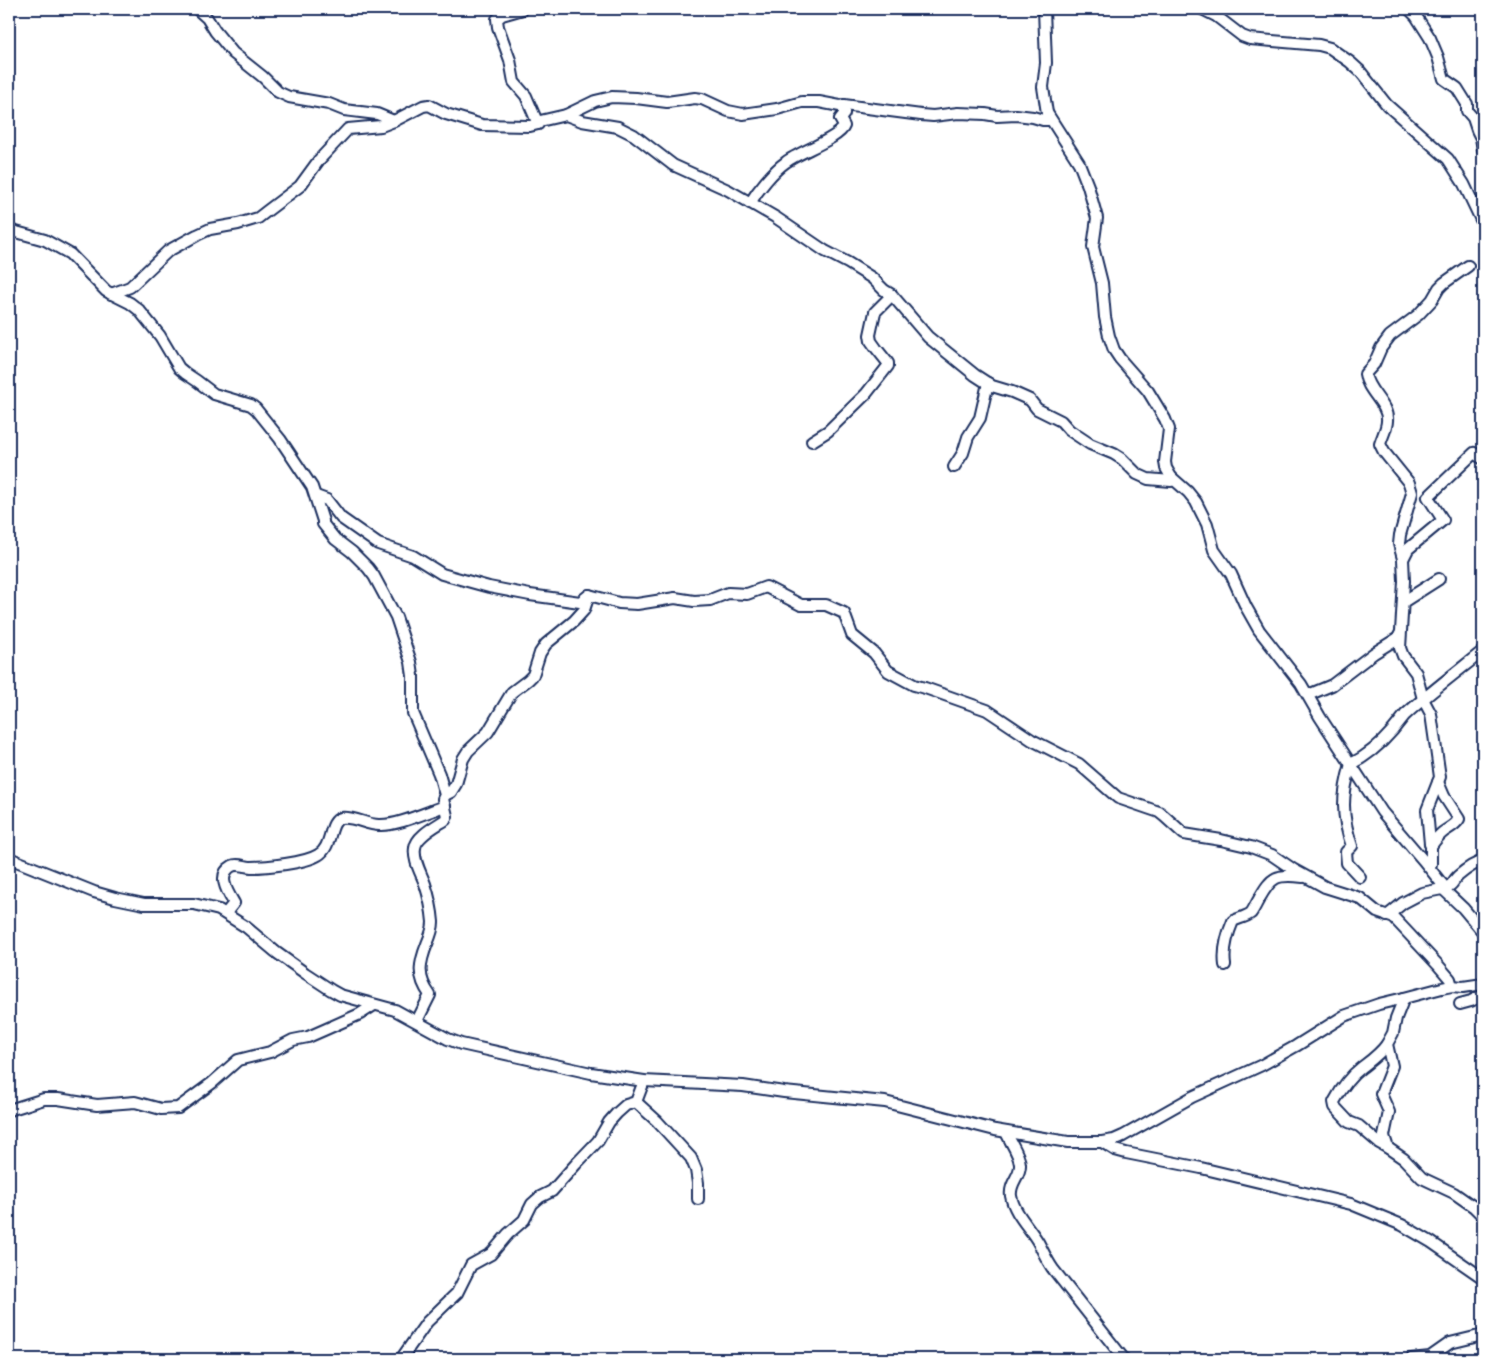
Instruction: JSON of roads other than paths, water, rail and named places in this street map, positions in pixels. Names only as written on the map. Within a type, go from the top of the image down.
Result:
[{"type":"street","points":[[197,9],[207,18],[233,53],[283,94],[307,101],[329,104],[344,110],[377,114],[394,121]]},
{"type":"street","points":[[523,9],[502,15],[497,19],[510,60],[514,82],[526,96],[538,124]]},
{"type":"street","points":[[111,294],[130,287],[168,251],[197,235],[210,229],[258,218],[300,186],[319,160],[348,129],[381,126],[423,106],[429,105],[446,114],[482,125],[530,126],[538,124],[540,121],[566,115],[612,97],[667,102],[695,98],[702,99],[728,111],[743,114],[777,109],[802,102],[819,102],[933,116],[958,113],[997,116],[1016,115],[1048,120],[1043,87],[1046,62],[1044,9]]},
{"type":"street","points":[[1202,9],[1216,16],[1242,36],[1250,39],[1330,48],[1350,62],[1360,71],[1387,105],[1448,159],[1464,184],[1483,224]]},
{"type":"street","points":[[1409,9],[1416,16],[1430,38],[1444,79],[1457,88],[1467,104],[1467,111],[1473,118],[1481,138],[1483,150]]},
{"type":"street","points":[[750,203],[784,163],[800,152],[839,133],[844,126],[840,118],[844,114],[844,105]]},
{"type":"street","points":[[1047,113],[1079,163],[1088,186],[1097,218],[1094,247],[1102,283],[1108,336],[1120,359],[1148,392],[1165,419],[1169,429],[1165,462],[1171,478],[1188,492],[1196,502],[1207,524],[1214,550],[1231,574],[1259,630],[1301,684],[1320,717],[1382,812],[1483,932]]},
{"type":"street","points":[[566,115],[582,121],[610,125],[626,130],[673,165],[722,187],[776,217],[825,250],[872,278],[892,295],[928,337],[963,366],[992,386],[1030,400],[1037,409],[1061,421],[1069,430],[1083,440],[1122,459],[1137,474],[1148,479],[1171,481],[1171,478]]},
{"type":"street","points":[[9,230],[45,240],[65,250],[106,291],[130,303],[139,310],[160,336],[179,368],[185,373],[214,394],[256,408],[280,439],[312,487],[323,524],[335,539],[368,568],[396,617],[411,662],[413,713],[439,774],[445,794],[443,799],[447,816],[445,820],[423,834],[414,848],[433,922],[421,963],[423,985],[430,995],[416,1021]]},
{"type":"street","points":[[1429,867],[1431,864],[1431,846],[1428,835],[1427,810],[1440,777],[1431,714],[1423,699],[1416,673],[1401,652],[1399,643],[1403,602],[1403,559],[1400,552],[1400,535],[1412,493],[1409,483],[1384,452],[1380,444],[1388,420],[1386,412],[1367,382],[1365,374],[1374,364],[1381,348],[1390,336],[1418,315],[1444,283],[1468,266]]},
{"type":"street","points":[[812,441],[828,431],[866,394],[889,364],[871,341],[870,335],[875,312],[892,295]]},
{"type":"street","points":[[954,468],[963,453],[968,437],[980,418],[988,383]]},
{"type":"street","points":[[1403,559],[1408,549],[1442,520],[1428,497],[1474,453],[1483,459]]},
{"type":"street","points":[[316,496],[328,500],[340,518],[378,544],[413,556],[442,574],[489,587],[530,595],[580,602],[589,595]]},
{"type":"street","points":[[1403,602],[1439,579]]},
{"type":"street","points":[[589,595],[619,604],[637,604],[675,598],[694,601],[710,600],[728,593],[747,594],[766,587],[801,605],[832,607],[844,614],[852,635],[874,653],[880,662],[891,672],[914,686],[925,688],[987,710],[1032,740],[1079,764],[1118,798],[1159,812],[1184,834],[1221,840],[1265,852],[1325,887],[1360,898],[1373,910],[1394,918],[1458,986],[1483,994]]},
{"type":"street","points":[[445,794],[451,792],[456,784],[463,759],[491,729],[512,692],[533,675],[540,653],[546,644],[567,628],[584,610],[589,595]]},
{"type":"street","points":[[1308,695],[1332,684],[1398,638],[1400,634]]},
{"type":"street","points":[[1360,877],[1347,863],[1346,852],[1352,846],[1346,830],[1343,812],[1347,777],[1351,764],[1370,752],[1423,699],[1483,651]]},
{"type":"street","points":[[1431,846],[1435,839],[1457,823],[1458,820],[1438,782]]},
{"type":"street","points":[[226,913],[234,903],[224,885],[224,878],[233,866],[276,865],[313,858],[327,847],[332,826],[337,820],[342,818],[387,825],[445,806]]},
{"type":"street","points":[[9,858],[94,892],[115,898],[144,904],[194,904],[213,907],[226,913],[277,953],[340,995],[395,1010],[448,1039],[461,1044],[575,1070],[644,1081],[743,1086],[886,1102],[1006,1132],[1068,1142],[1102,1142],[1117,1139],[1192,1097],[1262,1065],[1344,1016],[1404,998],[1458,986],[1483,984]]},
{"type":"street","points":[[1387,916],[1422,893],[1442,890],[1443,886],[1452,885],[1459,875],[1476,863],[1483,861]]},
{"type":"street","points":[[1225,965],[1224,954],[1228,933],[1233,921],[1249,914],[1270,882],[1281,876],[1309,878]]},
{"type":"street","points":[[1460,1004],[1471,1001],[1483,994]]},
{"type":"street","points":[[1404,998],[1396,1018],[1393,1033],[1387,1044],[1353,1075],[1340,1090],[1334,1102],[1335,1107],[1349,1122],[1359,1126],[1379,1143],[1408,1162],[1422,1178],[1446,1188],[1474,1207],[1482,1215]]},
{"type":"street","points":[[9,1110],[44,1099],[97,1104],[135,1102],[161,1109],[178,1108],[212,1083],[238,1060],[270,1052],[293,1040],[308,1037],[360,1014],[374,1005]]},
{"type":"street","points":[[1387,1044],[1392,1066],[1381,1094],[1389,1112],[1384,1136],[1388,1148]]},
{"type":"street","points":[[636,1102],[644,1081]]},
{"type":"street","points":[[636,1102],[658,1121],[691,1158],[696,1170],[698,1199]]},
{"type":"street","points":[[401,1359],[427,1322],[457,1293],[471,1265],[491,1254],[508,1234],[524,1220],[532,1204],[540,1196],[552,1191],[598,1141],[609,1122],[617,1113],[626,1105],[636,1102]]},
{"type":"street","points":[[1006,1132],[1020,1164],[1019,1172],[1011,1189],[1012,1201],[1015,1207],[1053,1269],[1124,1359]]},
{"type":"street","points":[[1102,1142],[1126,1153],[1201,1168],[1351,1204],[1402,1225],[1483,1278]]},
{"type":"street","points":[[1411,1359],[1430,1357],[1450,1343],[1483,1335]]}]
